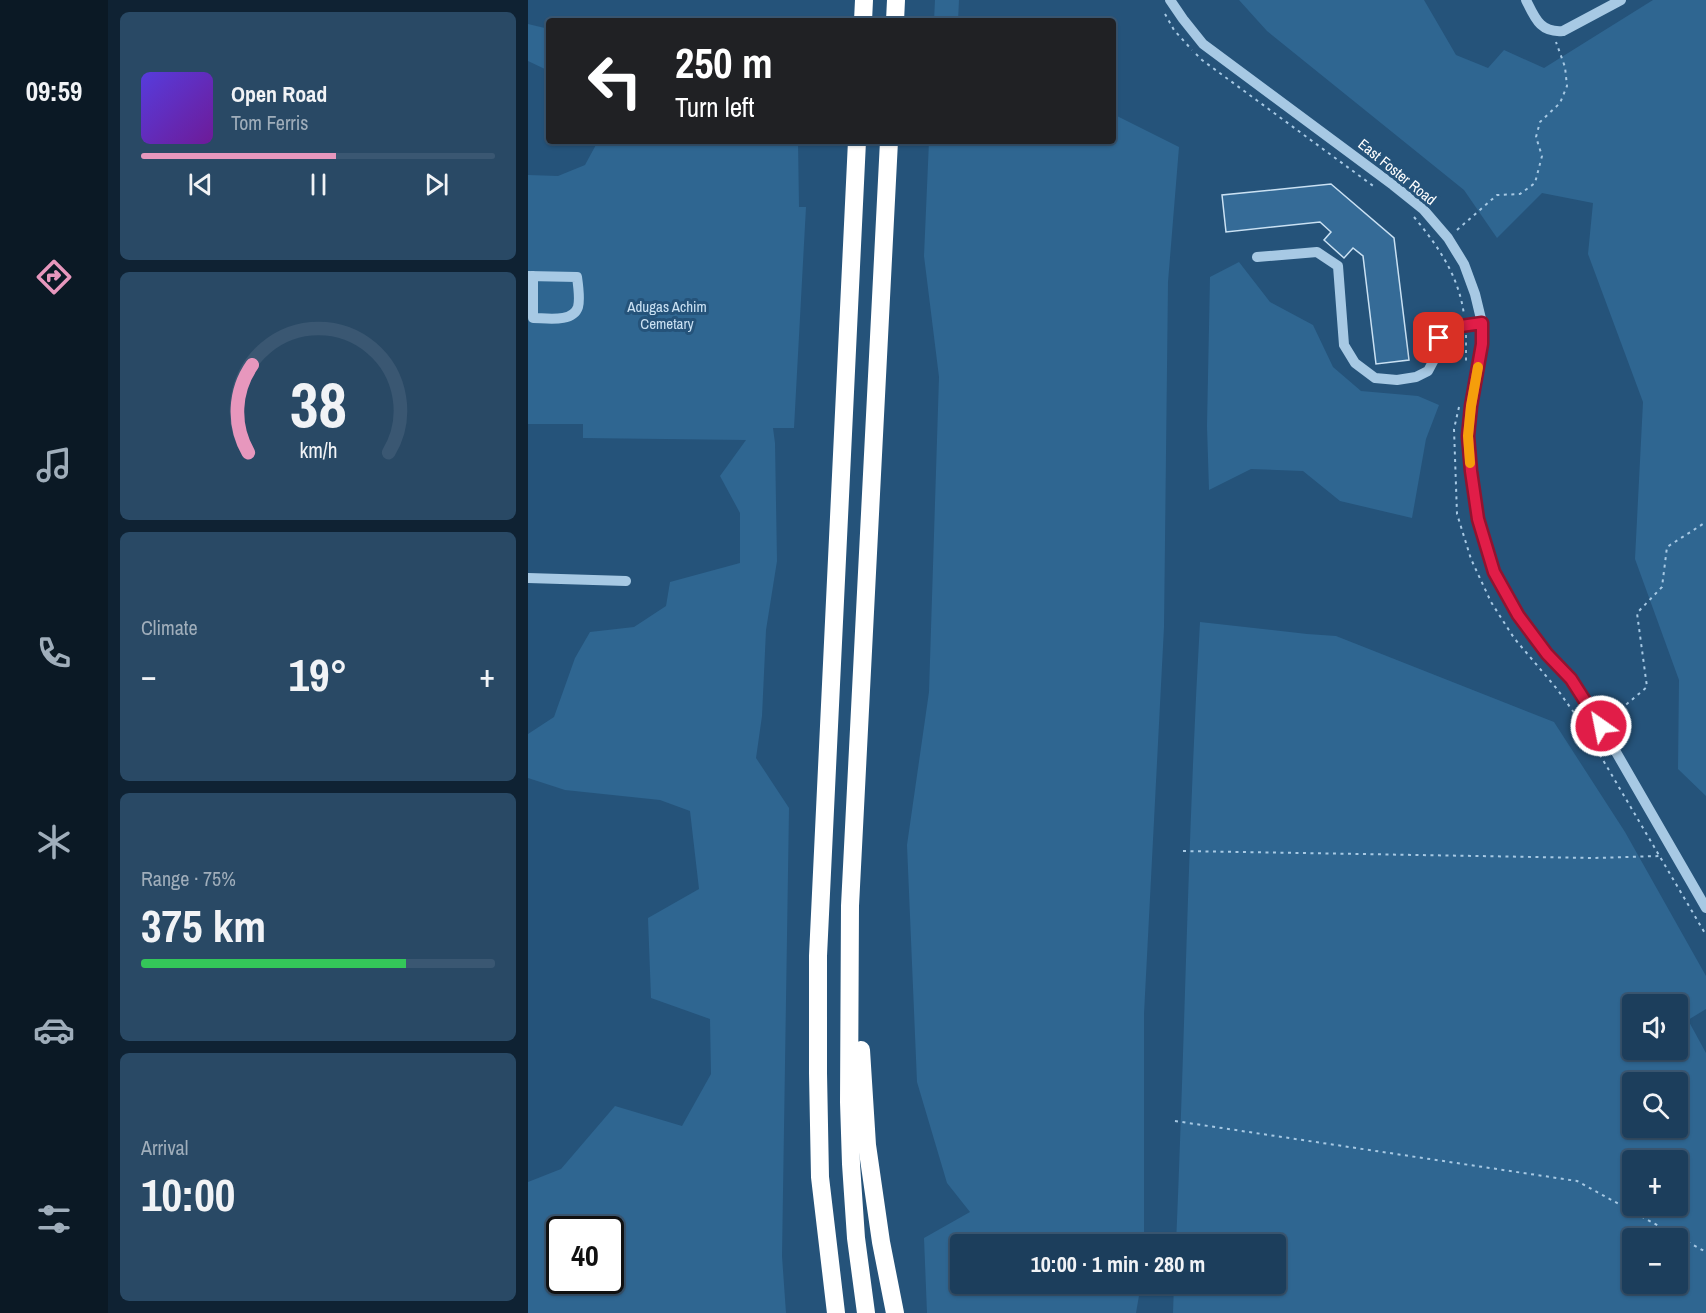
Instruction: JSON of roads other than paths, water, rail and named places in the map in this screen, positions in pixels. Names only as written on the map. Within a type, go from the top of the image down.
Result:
[{"type":"highway","points":[[863,18],[864,0]]},
{"type":"highway","points":[[895,18],[896,0]]},
{"type":"highway","points":[[826,1313],[820,1177],[818,956],[857,144]]},
{"type":"highway","points":[[866,1313],[856,1238],[851,1164],[850,906],[889,144]]},
{"type":"highway","points":[[850,906],[867,1145],[881,1242],[895,1313]]},
{"type":"highway","points":[[820,1177],[836,1313]]},
{"type":"street","name":"East Foster Road","points":[[1170,0],[1203,44],[1393,185],[1423,210],[1448,238],[1464,264],[1482,323],[1482,344],[1468,436],[1471,471],[1478,519],[1494,572],[1518,615],[1547,654],[1571,679],[1601,726],[1706,908]]},
{"type":"street","points":[[1526,0],[1538,22],[1544,28],[1552,31],[1563,31],[1621,0]]},
{"type":"street","points":[[1257,257],[1317,252],[1338,266],[1344,345],[1355,363],[1375,378],[1397,380],[1416,377],[1428,371],[1436,356],[1439,338],[1454,327],[1482,323]]},
{"type":"street","points":[[531,276],[577,277],[578,307],[572,315],[564,318],[533,318],[531,276]]},
{"type":"street","points":[[528,578],[626,581]]},
{"type":"park label","name":"Adugas Achim Cemetary","points":[[667,316]]}]
